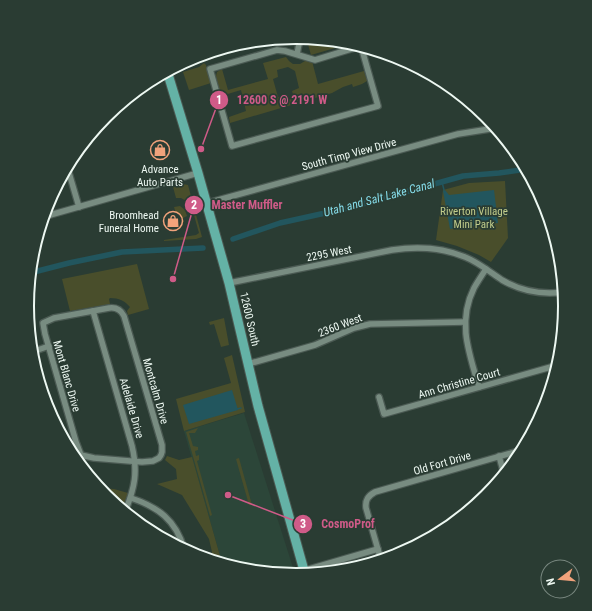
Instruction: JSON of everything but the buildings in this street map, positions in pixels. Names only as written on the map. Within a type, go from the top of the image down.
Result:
[{"type":"main road","name":"12600 South","points":[[169,77],[207,203],[229,283],[258,406],[304,568]]},
{"type":"street","points":[[297,54],[299,44]]},
{"type":"street","points":[[350,49],[316,60],[286,51],[277,50],[210,69],[232,146],[378,106],[363,52]]},
{"type":"street","name":"South Timp View Drive","points":[[207,203],[458,134],[489,129]]},
{"type":"street","points":[[50,215],[198,173]]},
{"type":"street","points":[[69,174],[79,207]]},
{"type":"street","name":"2295 West","points":[[229,283],[392,250],[434,248],[466,257],[502,280],[524,290],[543,293],[557,293]]},
{"type":"street","points":[[479,388],[467,344],[465,322],[471,294],[486,269]]},
{"type":"street","name":"Mont Blanc Drive","points":[[117,308],[54,318],[43,322],[45,334],[81,455],[94,458],[135,461]]},
{"type":"street","name":"Montcalm Drive","points":[[117,308],[124,316],[162,449],[161,455],[156,460],[149,462],[135,461]]},
{"type":"street","name":"Adelaide Drive","points":[[93,311],[135,461],[135,478],[127,505]]},
{"type":"street","name":"2360 West","points":[[248,364],[315,344],[354,328],[370,324],[465,322]]},
{"type":"street","points":[[38,350],[49,346]]},
{"type":"street","name":"Ann Christine Court","points":[[379,397],[384,414],[550,367]]},
{"type":"street","name":"Old Fort Drive","points":[[378,549],[366,508],[368,497],[375,492],[513,452]]},
{"type":"street","points":[[499,456],[502,467]]},
{"type":"street","points":[[130,498],[158,509],[168,518],[181,541]]},
{"type":"street","points":[[326,566],[378,549],[379,554]]},
{"type":"shaded area","points":[[244,413],[293,568],[262,565],[220,557],[184,431]]},
{"type":"green space","points":[[308,44],[337,47],[311,55]]},
{"type":"green space","points":[[286,57],[293,64],[312,61],[318,84],[364,71],[367,81],[353,87],[352,84],[332,93],[230,123],[229,117],[246,111],[241,90],[221,96],[216,76],[217,72],[222,69],[228,90],[268,79],[263,63]],"holes":[[[288,67],[295,71],[299,88],[292,91],[294,98],[287,100],[285,95],[278,97],[273,79],[278,77],[277,70]]]},
{"type":"green space","points":[[204,63],[206,65],[211,83],[189,90],[183,72],[199,67]]},
{"type":"green space","name":"Riverton Village Mini Park","points":[[505,181],[508,238],[491,262],[479,255],[457,246],[436,240],[443,190],[469,183]]},
{"type":"green space","points":[[183,184],[188,185],[202,237],[196,239],[164,241],[196,235],[199,233],[189,198],[188,202],[181,198],[176,198],[173,187],[178,187]]},
{"type":"green space","points":[[180,206],[185,210],[187,216],[183,218],[184,222],[179,224],[174,207]]},
{"type":"green space","points":[[137,264],[149,309],[128,315],[127,311],[130,307],[128,305],[119,299],[110,298],[110,304],[70,311],[62,279]]},
{"type":"green space","points":[[224,318],[229,345],[221,347],[214,324],[210,325],[209,322]]},
{"type":"green space","points":[[232,355],[245,412],[184,431],[176,399],[231,383],[224,358]]},
{"type":"green space","points":[[198,428],[195,433],[189,433],[193,446],[198,447],[198,450],[195,451],[196,456],[199,455],[199,460],[197,461],[212,515],[210,516],[186,432]]},
{"type":"green space","points":[[167,456],[179,460],[192,457],[220,557],[211,554],[209,539],[182,495],[157,484],[177,479],[176,469],[165,460]]},
{"type":"green space","points":[[239,458],[252,505],[249,505],[236,459]]},
{"type":"green space","points":[[109,489],[114,489],[128,493],[124,503]]},
{"type":"water","points":[[445,190],[449,195],[494,190],[498,223],[450,229],[443,191]]},
{"type":"water","points":[[232,390],[238,410],[189,424],[183,405]]},
{"type":"waterway","name":"Utah and Salt Lake Canal","points":[[233,239],[280,223],[348,208],[463,176],[520,170]]},
{"type":"waterway","points":[[442,182],[444,190]]},
{"type":"waterway","name":"Utah and Salt Lake Canal","points":[[36,271],[122,252],[203,248]]},
{"type":"waterway","points":[[237,409],[241,408]]},
{"type":"place","name":"12600 S @ 2191 W","points":[[201,149]]},
{"type":"place","name":"Advance Auto Parts","points":[[160,150]]},
{"type":"place","name":"Broomhead Funeral Home","points":[[173,221]]},
{"type":"place","name":"Master Muffler","points":[[173,279]]},
{"type":"place","name":"CosmoProf","points":[[228,495]]}]
